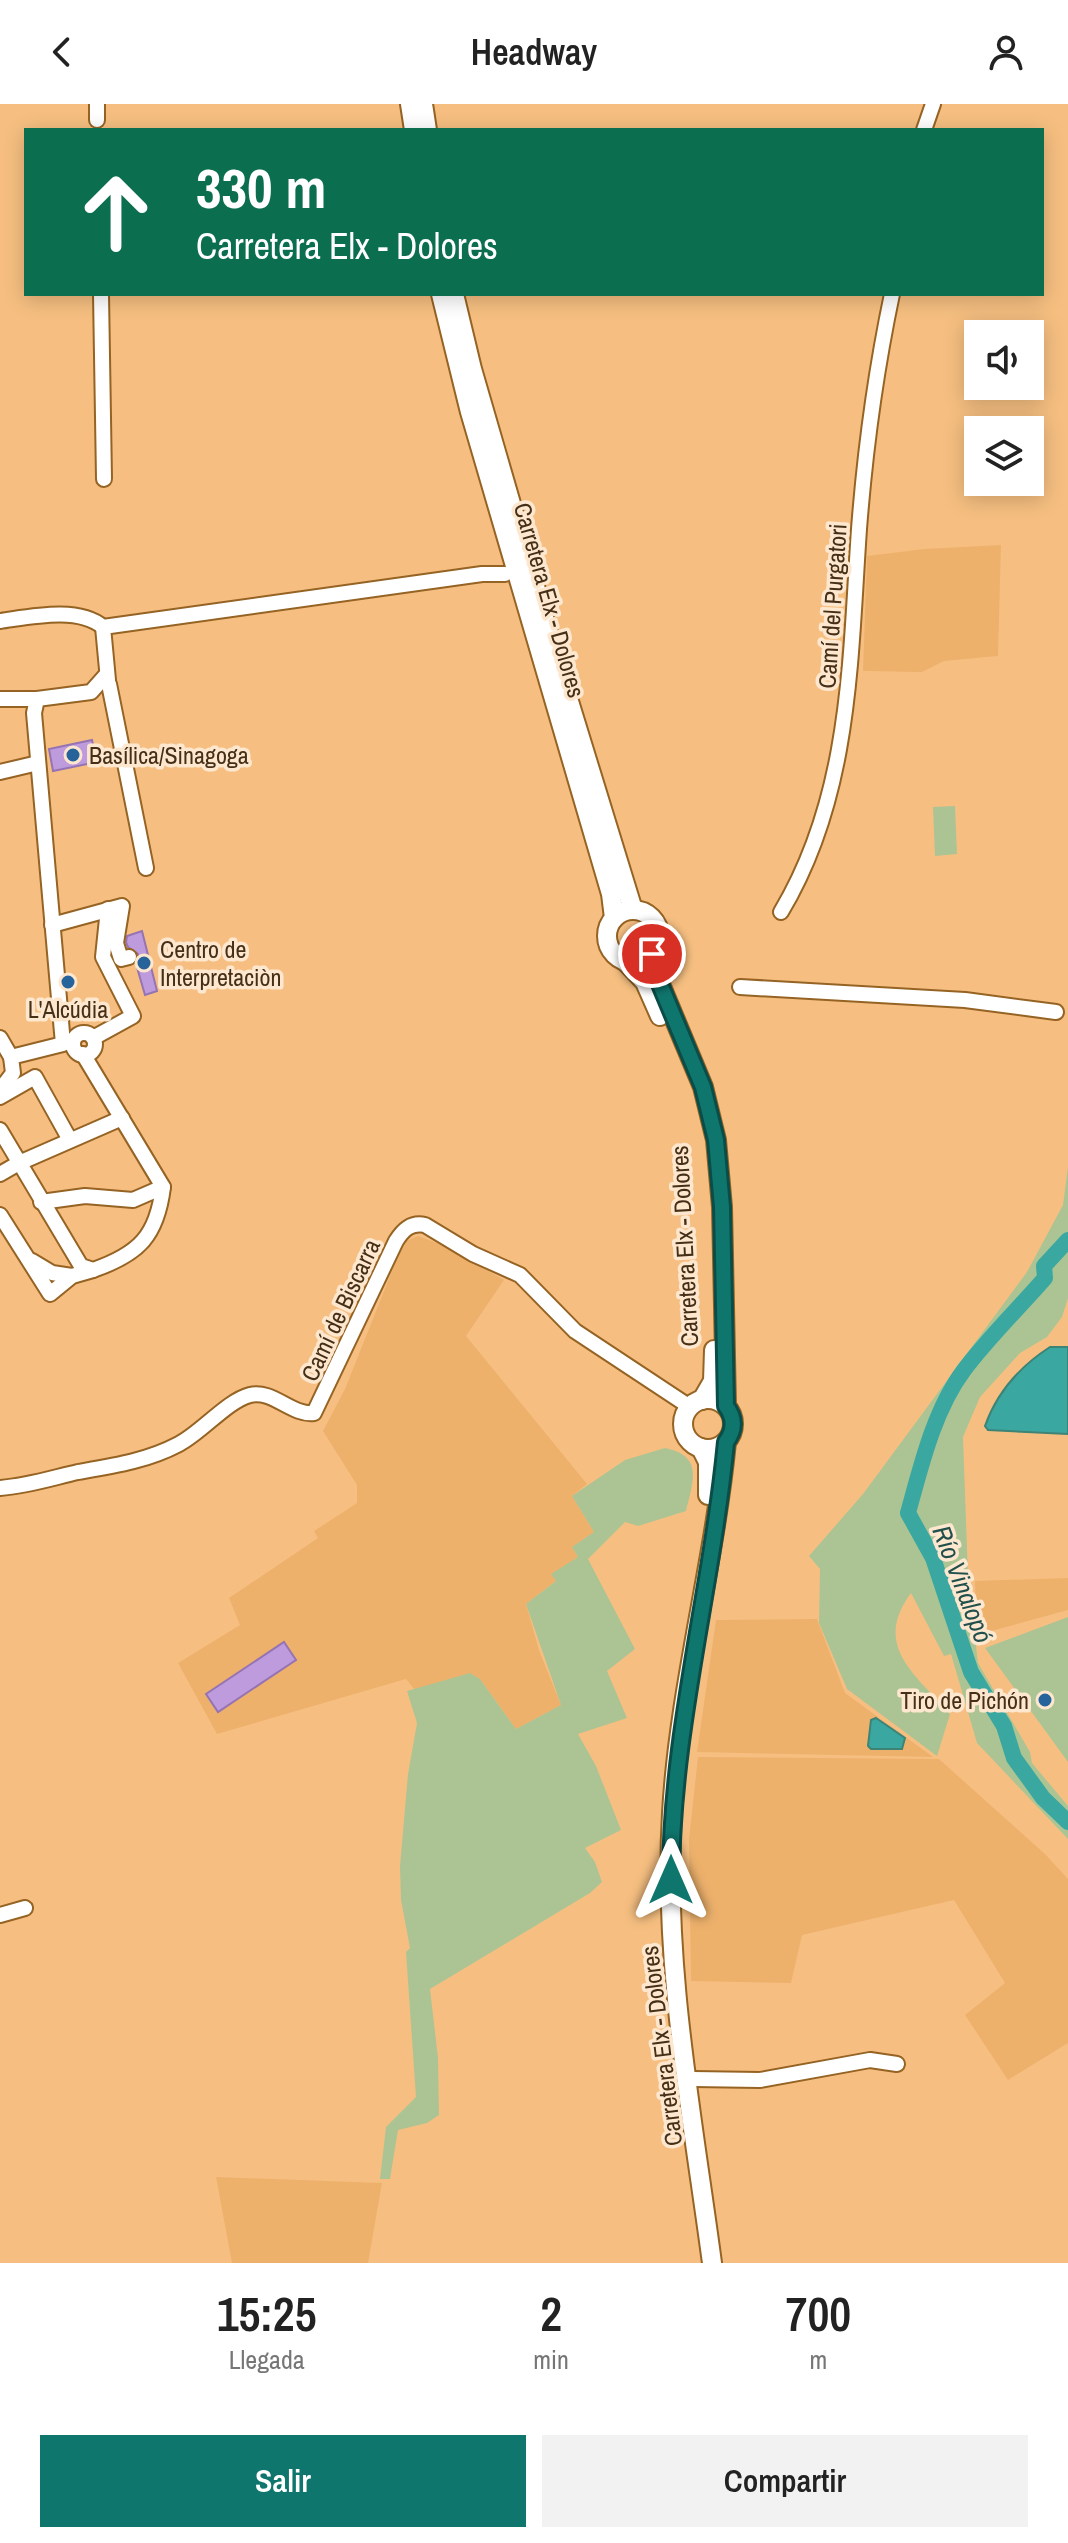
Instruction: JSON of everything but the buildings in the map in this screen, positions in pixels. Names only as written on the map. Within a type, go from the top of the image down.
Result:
[{"type":"main road","points":[[410,104],[414,128]]},
{"type":"main road","points":[[423,104],[427,128]]},
{"type":"main road","name":"Carretera Elx - Dolores","points":[[441,296],[470,412],[611,894],[614,918]]},
{"type":"main road","name":"Carretera Elx - Dolores","points":[[454,296],[472,369],[556,659],[633,910]]},
{"type":"main road","points":[[633,910],[647,914],[657,926],[659,940],[652,954],[643,961],[626,962],[616,957],[608,946],[607,930],[614,918],[633,910]]},
{"type":"main road","name":"Carretera Elx - Dolores","points":[[652,954],[657,977],[703,1087],[716,1140],[722,1207],[726,1406]]},
{"type":"main road","name":"Carretera Elx - Dolores","points":[[626,962],[645,982],[668,1032],[696,1102],[705,1150],[710,1191],[714,1369],[709,1391],[696,1403]]},
{"type":"main road","points":[[715,1400],[726,1406],[733,1420],[731,1436],[717,1448],[701,1448],[685,1433],[683,1419],[696,1403],[715,1400]]},
{"type":"main road","name":"Carretera Elx - Dolores","points":[[712,2263],[678,2033],[673,1968],[671,1850],[680,1740],[726,1442]]},
{"type":"main road","name":"Carretera Elx - Dolores","points":[[701,1448],[708,1462],[709,1490],[665,1771],[660,1875],[665,2013],[702,2263]]},
{"type":"street","points":[[97,104],[97,120]]},
{"type":"street","points":[[925,128],[933,104]]},
{"type":"street","points":[[101,296],[104,479]]},
{"type":"street","name":"Camí del Purgatori","points":[[781,912],[812,853],[842,730],[855,628],[864,483],[892,296]]},
{"type":"street","points":[[0,621],[44,615],[94,620],[103,627],[284,600],[482,574],[505,574]]},
{"type":"street","points":[[103,627],[108,680],[146,868]]},
{"type":"street","points":[[0,699],[37,699],[91,692],[108,680]]},
{"type":"street","points":[[37,699],[34,713],[52,925],[68,1043],[76,1052],[83,1054],[92,1051],[93,1038]]},
{"type":"street","points":[[0,772],[38,763]]},
{"type":"street","points":[[52,925],[122,906],[116,943],[121,959],[129,957]]},
{"type":"street","points":[[11,1057],[68,1043],[80,1033],[93,1038],[133,1016],[103,957],[108,909]]},
{"type":"street","points":[[740,987],[965,1000],[1056,1012]]},
{"type":"street","points":[[0,1038],[11,1057],[13,1073],[0,1090]]},
{"type":"street","points":[[0,1215],[50,1294],[72,1276],[134,1252],[150,1233],[160,1210],[163,1187],[83,1054]]},
{"type":"street","points":[[0,1097],[35,1077],[70,1140]]},
{"type":"street","points":[[0,1174],[122,1118]]},
{"type":"street","points":[[0,1130],[73,1257],[81,1266],[93,1270]]},
{"type":"street","points":[[41,1202],[85,1196],[133,1200],[163,1187]]},
{"type":"street","name":"Camí de Biscarra","points":[[0,1488],[26,1487],[80,1472],[122,1466],[149,1456],[180,1444],[241,1399],[253,1394],[265,1395],[303,1413],[314,1413],[396,1241],[405,1229],[416,1224],[425,1225],[473,1254],[520,1275],[575,1331],[696,1403]]},
{"type":"street","points":[[26,1256],[52,1273],[72,1276]]},
{"type":"street","points":[[0,1915],[25,1908]]},
{"type":"street","points":[[693,2079],[760,2080],[870,2060],[897,2064]]},
{"type":"shaded area","points":[[1001,545],[998,656],[944,661],[922,672],[863,671],[867,556]]},
{"type":"shaded area","points":[[418,1236],[445,1246],[504,1280],[466,1336],[587,1484],[572,1496],[594,1532],[572,1547],[578,1557],[552,1574],[556,1581],[526,1604],[539,1650],[561,1705],[516,1729],[480,1679],[414,1689],[406,1679],[217,1734],[178,1663],[240,1625],[229,1598],[318,1538],[314,1531],[357,1503],[357,1485],[323,1431],[345,1389],[396,1261],[406,1241]]},
{"type":"shaded area","points":[[1068,1578],[1068,1610],[977,1635],[975,1581]]},
{"type":"shaded area","points":[[817,1619],[845,1693],[933,1757],[697,1752],[716,1620]]},
{"type":"shaded area","points":[[698,1757],[939,1759],[1045,1854],[1068,1879],[1068,2043],[1008,2080],[965,2015],[1005,1983],[954,1900],[802,1935],[791,1983],[691,1981],[689,1839]]},
{"type":"shaded area","points":[[216,2177],[382,2183],[368,2263],[232,2263]]},
{"type":"green space","points":[[955,806],[957,854],[935,856],[933,807]]},
{"type":"green space","points":[[1068,1167],[1068,1298],[1062,1317],[1047,1337],[1020,1353],[980,1397],[963,1437],[968,1576],[978,1663],[1030,1752],[1032,1763],[1068,1806],[1068,1839],[977,1743],[951,1654],[944,1656],[911,1593],[900,1612],[897,1644],[912,1672],[950,1714],[937,1756],[847,1689],[819,1623],[820,1569],[809,1556],[863,1494],[1027,1272],[1063,1205]]},
{"type":"green space","points":[[665,1448],[686,1457],[691,1464],[693,1480],[686,1511],[638,1526],[625,1522],[588,1559],[635,1649],[607,1671],[627,1718],[578,1734],[596,1766],[621,1830],[585,1848],[595,1862],[602,1882],[590,1893],[430,1989],[438,2058],[439,2115],[427,2123],[398,2130],[390,2179],[380,2179],[386,2127],[416,2097],[406,1952],[410,1948],[401,1900],[400,1866],[408,1774],[417,1723],[407,1691],[470,1673],[480,1679],[516,1729],[561,1705],[526,1604],[556,1581],[551,1574],[578,1557],[572,1547],[594,1532],[572,1496],[625,1460]]},
{"type":"green space","name":"Tiro de Pichón","points":[[1068,1617],[1068,1762],[985,1648]]},
{"type":"water","points":[[1050,1347],[1068,1347],[1068,1434],[988,1430],[985,1426],[1003,1391],[1028,1363]]},
{"type":"water","points":[[876,1718],[905,1738],[902,1749],[871,1749],[868,1746],[871,1720]]},
{"type":"waterway","name":"Río Vinalopó","points":[[1068,1240],[1044,1266],[1045,1278],[983,1346],[944,1403],[908,1513],[933,1558],[971,1672],[1004,1726],[1014,1758],[1043,1798],[1068,1822]]},
{"type":"place","name":"Basílica/Sinagoga","points":[[73,755]]},
{"type":"place","name":"Centro de Interpretaciòn","points":[[144,963]]},
{"type":"place","name":"L'Alcúdia","points":[[68,982]]},
{"type":"place","name":"Tiro de Pichón","points":[[1045,1700]]},
{"type":"route","points":[[652,954],[657,977],[703,1087],[716,1140],[722,1207],[726,1406],[733,1420],[731,1436],[726,1442],[674,1781],[671,1880]]}]
